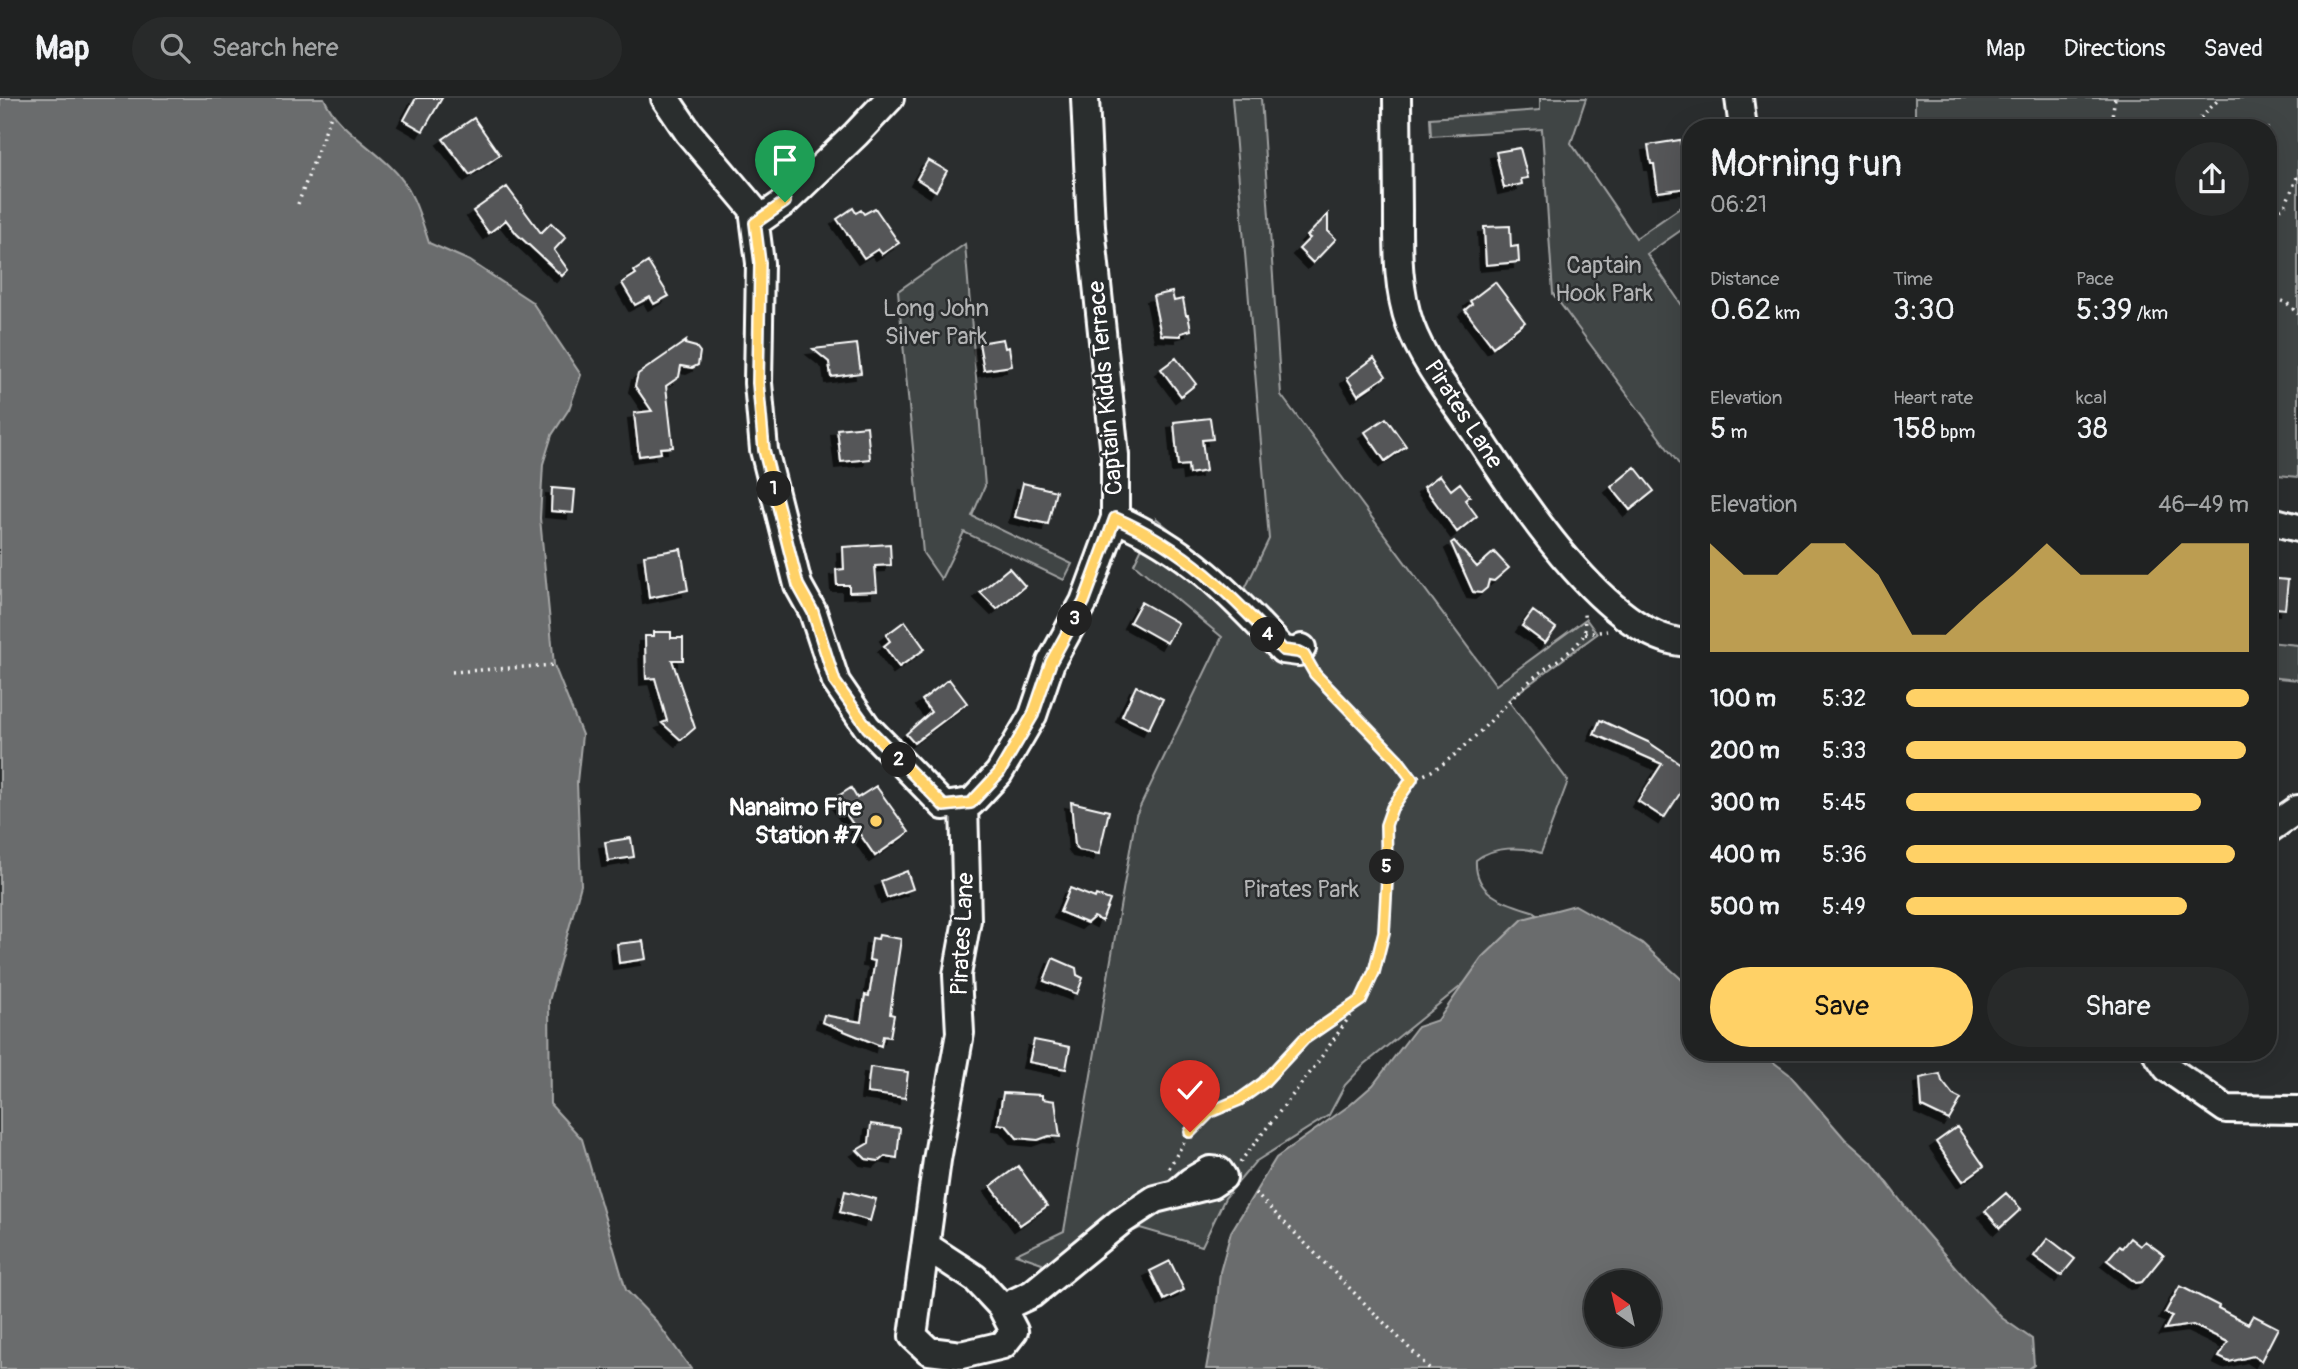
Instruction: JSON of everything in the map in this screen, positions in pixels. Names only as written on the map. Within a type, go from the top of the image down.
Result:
[{"type":"street","points":[[664,98],[688,132],[753,209],[760,263],[758,383],[764,450],[798,585],[813,612],[835,682],[867,727],[944,806],[964,803]]},
{"type":"street","points":[[755,223],[785,202],[890,98]]},
{"type":"street","name":"Captain Kidds Terrace","points":[[964,803],[971,803],[999,773],[1033,715],[1051,662],[1084,602],[1115,518],[1115,454],[1091,227],[1085,98]]},
{"type":"street","name":"Pirates Lane","points":[[1397,98],[1398,270],[1410,325],[1426,358],[1530,513],[1583,578],[1605,601],[1654,634],[1682,643]]},
{"type":"street","points":[[1739,98],[1741,119]]},
{"type":"street","points":[[1115,518],[1139,528],[1191,561],[1221,586],[1283,650],[1300,650]]},
{"type":"street","points":[[2277,522],[2298,528]]},
{"type":"street","name":"Pirates Lane","points":[[926,1246],[975,1278],[1002,1308],[1014,1331],[1003,1345],[961,1355],[929,1351],[913,1336],[937,1160],[960,1032],[957,975],[967,920],[964,803]]},
{"type":"street","points":[[2277,824],[2298,809]]},
{"type":"street","points":[[2162,1061],[2166,1068],[2226,1108],[2298,1110]]},
{"type":"street","points":[[1002,1308],[1032,1294],[1120,1222],[1166,1196],[1211,1185],[1223,1177]]},
{"type":"path","points":[[2111,119],[2115,98]]},
{"type":"path","points":[[2200,119],[2220,98]]},
{"type":"path","points":[[298,204],[331,115]]},
{"type":"path","points":[[2277,211],[2285,206],[2298,175]]},
{"type":"path","points":[[2277,299],[2287,303],[2298,314]]},
{"type":"path","points":[[1223,1177],[1248,1153],[1283,1104],[1313,1069],[1361,1000],[1374,972],[1384,932],[1386,825],[1392,808],[1412,779],[1445,762],[1535,676],[1572,651],[1585,634],[1583,578]]},
{"type":"path","points":[[1300,650],[1315,674],[1397,759],[1412,779]]},
{"type":"path","points":[[452,671],[554,666]]},
{"type":"path","points":[[1166,1196],[1171,1164],[1190,1132],[1210,1112],[1239,1100],[1263,1083],[1304,1039],[1361,1000]]},
{"type":"path","points":[[1255,1193],[1430,1369]]},
{"type":"green space","name":"Pirates Park","points":[[1232,98],[1261,98],[1281,395],[1496,685],[1586,619],[1597,634],[1508,700],[1568,781],[1541,853],[1508,849],[1491,852],[1476,860],[1480,882],[1486,890],[1504,901],[1535,912],[1540,922],[1365,1064],[1345,1085],[1329,1115],[1255,1162],[1225,1198],[1202,1246],[1140,1228],[1040,1277],[1042,1263],[1016,1254],[1064,1231],[1136,815],[1222,637],[1134,564],[1156,518],[1244,591],[1269,539]]},
{"type":"green space","name":"Captain Hook Park","points":[[1540,98],[1586,98],[1571,143],[1636,238],[1682,206],[1682,230],[1647,254],[1682,305],[1682,468],[1553,294],[1542,129],[1431,136],[1430,118],[1540,110]]},
{"type":"green space","points":[[1915,98],[2298,98],[2298,477],[2277,475],[2277,119],[1915,119]]},
{"type":"green space","name":"Long John Silver Park","points":[[965,244],[985,486],[972,516],[1072,564],[1064,580],[964,532],[941,579],[923,553],[898,291]]},
{"type":"green space","points":[[2277,643],[2298,645],[2298,680],[2277,678]]},
{"type":"shaded area","points":[[0,98],[324,98],[345,127],[399,175],[415,202],[429,243],[470,261],[532,302],[581,375],[569,409],[552,435],[543,464],[540,518],[554,665],[582,735],[577,782],[581,885],[549,1001],[550,1104],[582,1139],[626,1290],[656,1321],[691,1369],[0,1369]]},
{"type":"shaded area","points":[[1575,905],[1642,943],[1682,980],[1682,1061],[1772,1061],[1789,1074],[1845,1139],[1871,1162],[1919,1225],[1970,1284],[2002,1318],[2032,1339],[2034,1365],[2029,1369],[1206,1369],[1220,1272],[1231,1232],[1276,1158],[1350,1105],[1373,1085],[1417,1027],[1438,1020],[1482,958],[1523,919]]},
{"type":"building","points":[[416,98],[442,98],[423,131],[404,120]]},
{"type":"building","points":[[474,118],[500,155],[470,175],[443,139]]},
{"type":"building","points":[[1680,140],[1682,189],[1658,192],[1648,145]]},
{"type":"building","points":[[1520,148],[1528,178],[1521,179],[1522,184],[1504,188],[1496,152]]},
{"type":"building","points":[[928,160],[947,171],[936,191],[917,179]]},
{"type":"building","points":[[507,187],[541,233],[551,223],[566,237],[554,250],[568,270],[562,276],[517,234],[506,220],[489,233],[473,211]]},
{"type":"building","points":[[853,208],[856,213],[861,210],[864,214],[875,208],[899,243],[882,254],[878,249],[864,258],[837,219]]},
{"type":"building","points":[[1328,214],[1328,231],[1336,239],[1313,263],[1299,249],[1310,238],[1307,236]]},
{"type":"building","points":[[1510,226],[1511,247],[1518,246],[1519,262],[1486,265],[1484,227]]},
{"type":"building","points":[[648,262],[669,296],[654,304],[650,297],[635,305],[622,283]]},
{"type":"building","points":[[1495,282],[1525,322],[1493,347],[1465,310],[1472,304],[1470,301]]},
{"type":"building","points":[[1172,292],[1174,301],[1183,299],[1188,315],[1191,330],[1181,333],[1181,336],[1161,335],[1153,296]]},
{"type":"building","points":[[1003,339],[1005,348],[1009,347],[1012,366],[984,370],[979,343]]},
{"type":"building","points":[[686,341],[685,344],[696,347],[700,352],[698,365],[692,368],[681,366],[679,377],[666,386],[673,447],[660,448],[661,453],[639,456],[634,413],[652,411],[635,386],[638,374]]},
{"type":"building","points":[[857,344],[861,373],[831,377],[829,362],[813,349]]},
{"type":"building","points":[[1176,358],[1196,384],[1181,396],[1161,369]]},
{"type":"building","points":[[1374,358],[1386,376],[1358,395],[1347,378]]},
{"type":"building","points":[[1210,418],[1213,439],[1202,440],[1206,471],[1189,474],[1188,465],[1178,466],[1174,422]]},
{"type":"building","points":[[1386,418],[1406,446],[1385,461],[1365,432]]},
{"type":"building","points":[[867,426],[870,459],[841,462],[837,429]]},
{"type":"building","points":[[1635,467],[1654,491],[1630,510],[1611,487]]},
{"type":"building","points":[[1440,475],[1451,490],[1460,483],[1470,496],[1465,500],[1477,516],[1457,532],[1424,487]]},
{"type":"building","points":[[1023,483],[1056,491],[1048,524],[1015,517]]},
{"type":"building","points":[[552,488],[575,490],[573,513],[551,511]]},
{"type":"building","points":[[1454,541],[1477,567],[1494,552],[1509,568],[1494,581],[1489,580],[1487,588],[1481,593],[1473,592],[1451,543]]},
{"type":"building","points":[[890,544],[891,565],[875,566],[877,591],[849,592],[849,585],[837,585],[836,570],[844,569],[843,547]]},
{"type":"building","points":[[681,549],[688,590],[649,598],[644,555]]},
{"type":"building","points":[[1009,568],[1025,586],[997,609],[980,592]]},
{"type":"building","points":[[2277,579],[2288,580],[2285,609],[2277,608]]},
{"type":"building","points":[[1141,602],[1178,623],[1167,643],[1130,622]]},
{"type":"building","points":[[1533,611],[1556,628],[1545,643],[1522,626]]},
{"type":"building","points":[[905,621],[925,649],[899,667],[884,646],[890,641],[886,635]]},
{"type":"building","points":[[654,632],[671,632],[671,638],[683,638],[683,660],[672,660],[695,728],[681,740],[662,723],[667,721],[655,678],[646,679],[645,636],[654,636]]},
{"type":"building","points":[[949,679],[967,703],[914,743],[906,734],[931,712],[922,700]]},
{"type":"building","points":[[1136,686],[1163,699],[1149,729],[1122,716]]},
{"type":"building","points":[[1600,720],[1648,742],[1682,765],[1682,790],[1664,818],[1638,801],[1662,764],[1594,734]]},
{"type":"building","name":"Nanaimo Fire Station #7","points":[[876,786],[909,832],[875,856],[835,798],[851,788],[857,798]]},
{"type":"building","points":[[1071,802],[1109,811],[1099,854],[1079,850],[1075,845]]},
{"type":"building","points":[[631,838],[634,857],[608,861],[605,842]]},
{"type":"building","points":[[907,871],[913,889],[887,898],[881,881]]},
{"type":"building","points":[[1070,888],[1095,898],[1096,895],[1110,900],[1102,921],[1094,917],[1087,923],[1060,912]]},
{"type":"building","points":[[879,935],[901,939],[890,1014],[894,1015],[890,1037],[883,1036],[881,1046],[822,1022],[824,1015],[861,1022],[865,995],[869,996],[875,961],[869,960],[872,938],[878,939]]},
{"type":"building","points":[[643,941],[646,959],[619,963],[617,944]]},
{"type":"building","points":[[1053,958],[1076,968],[1077,975],[1083,978],[1077,994],[1044,981]]},
{"type":"building","points":[[1034,1040],[1070,1047],[1066,1069],[1029,1062]]},
{"type":"building","points":[[870,1067],[908,1072],[905,1098],[867,1093]]},
{"type":"building","points":[[1940,1074],[1953,1095],[1961,1099],[1949,1120],[1922,1107],[1920,1078]]},
{"type":"building","points":[[1003,1093],[1042,1095],[1042,1099],[1055,1101],[1060,1137],[1049,1136],[1038,1140],[1017,1138],[1006,1125],[998,1124]]},
{"type":"building","points":[[871,1124],[900,1128],[897,1158],[885,1156],[879,1161],[866,1159],[857,1150],[869,1143]]},
{"type":"building","points":[[1957,1127],[1984,1166],[1963,1181],[1936,1142]]},
{"type":"building","points":[[1018,1166],[1047,1206],[1020,1225],[991,1186]]},
{"type":"building","points":[[845,1191],[876,1199],[870,1221],[840,1212]]},
{"type":"building","points":[[2006,1193],[2021,1209],[2000,1228],[1985,1211]]},
{"type":"building","points":[[2048,1238],[2075,1259],[2061,1276],[2034,1256]]},
{"type":"building","points":[[2130,1238],[2140,1246],[2145,1241],[2164,1255],[2142,1282],[2136,1283],[2107,1260]]},
{"type":"building","points":[[1170,1261],[1184,1290],[1164,1300],[1150,1271]]},
{"type":"building","points":[[2180,1286],[2248,1324],[2253,1315],[2278,1328],[2261,1361],[2253,1356],[2229,1362],[2219,1357],[2228,1342],[2193,1325],[2165,1329],[2172,1316],[2165,1313]]},
{"type":"place","name":"Nanaimo Fire Station #7","points":[[876,821]]},
{"type":"route","points":[[785,202],[755,223],[760,263],[758,383],[764,450],[798,585],[813,612],[835,682],[867,727],[944,806],[971,803],[999,773],[1033,715],[1051,662],[1084,602],[1115,518],[1139,528],[1191,561],[1221,586],[1283,650],[1304,655],[1315,674],[1397,759],[1412,779],[1392,808],[1386,825],[1384,932],[1374,972],[1361,1000],[1304,1039],[1263,1083],[1239,1100],[1210,1112],[1190,1132]]}]
